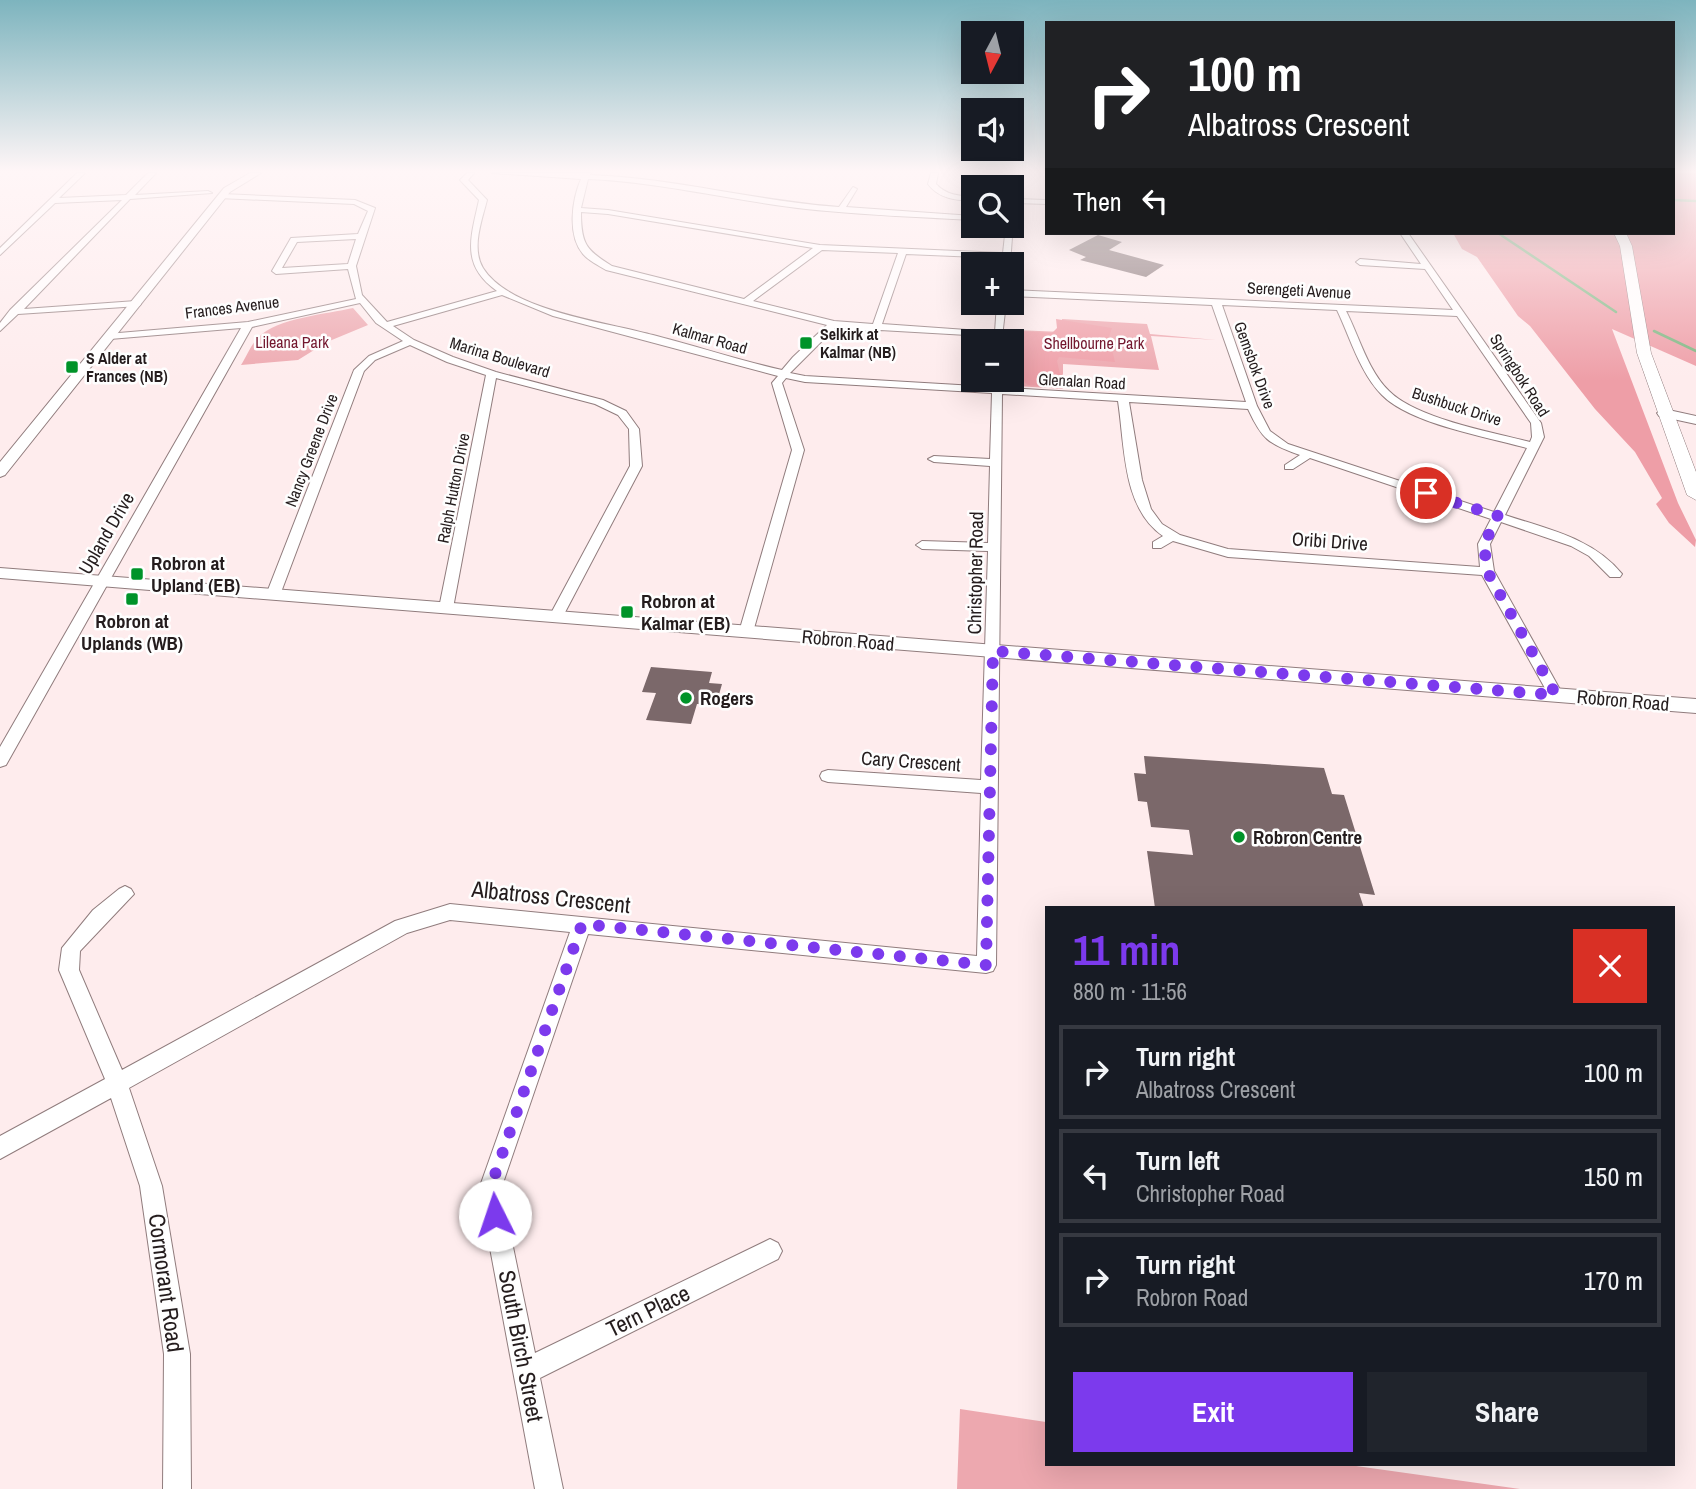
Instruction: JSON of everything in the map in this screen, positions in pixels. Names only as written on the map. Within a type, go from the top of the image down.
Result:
[{"type":"main road","points":[[1624,242],[1644,353],[1696,495]]},
{"type":"street","points":[[0,328],[85,242]]},
{"type":"street","points":[[0,472],[185,242]]},
{"type":"street","points":[[293,242],[276,271],[352,266]]},
{"type":"street","points":[[358,301],[352,266],[360,242]]},
{"type":"street","name":"Kalmar Road","points":[[474,242],[478,267],[489,280],[529,305],[568,319],[647,336],[784,374]]},
{"type":"street","points":[[580,242],[586,254],[609,268],[834,324],[876,329],[999,335],[1001,315]]},
{"type":"street","points":[[793,242],[820,247],[961,256]]},
{"type":"street","name":"Springbok Road","points":[[1411,242],[1536,423],[1538,437],[1484,544],[1487,571],[1556,695]]},
{"type":"street","points":[[747,301],[820,247]]},
{"type":"street","points":[[876,329],[903,251]]},
{"type":"street","points":[[1360,262],[1428,267]]},
{"type":"street","points":[[385,325],[505,291]]},
{"type":"street","name":"Serengeti Avenue","points":[[1024,294],[1460,313]]},
{"type":"street","name":"Frances Avenue","points":[[110,336],[248,324],[358,301]]},
{"type":"street","name":"Marina Boulevard","points":[[358,301],[408,342],[453,362],[599,402],[622,413],[634,429],[636,466],[556,617]]},
{"type":"street","name":"Gemsbok Drive","points":[[1216,302],[1252,406],[1265,433],[1284,446],[1575,543],[1594,553],[1615,574]]},
{"type":"street","points":[[0,313],[135,304]]},
{"type":"street","name":"Bushbuck Drive","points":[[1340,308],[1386,394],[1423,414],[1533,446]]},
{"type":"street","name":"Upland Drive","points":[[0,761],[248,324]]},
{"type":"street","points":[[746,632],[798,450],[777,383],[796,359],[834,324]]},
{"type":"street","name":"Nancy Greene Drive","points":[[273,595],[359,370],[372,358],[408,342]]},
{"type":"street","name":"Ralph Hutton Drive","points":[[446,608],[492,373]]},
{"type":"street","name":"Glenalan Road","points":[[784,374],[805,379],[961,390]]},
{"type":"street","name":"Glenalan Road","points":[[997,392],[1252,406]]},
{"type":"street","name":"Christopher Road","points":[[986,965],[997,392]]},
{"type":"street","name":"Oribi Drive","points":[[1123,399],[1142,504],[1151,520],[1173,536],[1198,547],[1228,554],[1487,571]]},
{"type":"street","points":[[1664,413],[1696,420]]},
{"type":"street","points":[[1289,467],[1307,455]]},
{"type":"street","points":[[934,459],[996,463]]},
{"type":"street","points":[[1157,545],[1173,536]]},
{"type":"street","points":[[922,545],[995,547]]},
{"type":"street","name":"Robron Road","points":[[0,573],[1696,706]]},
{"type":"street","name":"Cary Crescent","points":[[828,776],[991,787]]},
{"type":"street","name":"Cormorant Road","points":[[125,894],[99,916],[71,948],[69,971],[117,1084],[151,1186],[177,1354],[177,1489]]},
{"type":"street","name":"Albatross Crescent","points":[[0,1148],[402,927],[450,912],[986,965]]},
{"type":"street","name":"South Birch Street","points":[[549,1489],[490,1189],[582,924]]},
{"type":"street","name":"Tern Place","points":[[526,1371],[770,1251]]},
{"type":"green space","points":[[1458,242],[1696,242],[1696,366],[1612,329],[1678,503],[1696,540],[1695,547],[1669,523],[1656,504],[1662,498],[1635,452],[1595,409],[1530,326],[1518,316],[1477,257],[1462,249]]},
{"type":"green space","name":"Lileana Park","points":[[353,308],[368,325],[327,342],[298,360],[241,365],[259,337],[278,325]]},
{"type":"green space","points":[[1056,319],[1112,328],[1109,337],[1115,362],[1059,357],[1057,361],[1063,388],[1028,385],[1024,382],[1024,331],[1052,333],[1057,328]]},
{"type":"green space","name":"Shellbourne Park","points":[[1062,319],[1147,324],[1150,334],[1216,340],[1151,336],[1159,370],[1063,364],[1063,389],[1024,386],[1024,330],[1062,332]]},
{"type":"green space","points":[[960,1409],[1045,1422],[1045,1466],[1356,1466],[1520,1489],[957,1489]]},
{"type":"building","points":[[1084,242],[1121,242],[1109,250],[1164,265],[1146,277],[1080,260],[1086,257],[1069,250]]},
{"type":"building","name":"Rogers","points":[[651,667],[712,672],[709,683],[722,684],[716,705],[697,704],[691,724],[646,720],[656,693],[642,692]]},
{"type":"building","name":"Robron Centre","points":[[1144,756],[1324,768],[1332,794],[1344,795],[1375,895],[1359,893],[1363,906],[1155,906],[1147,851],[1193,855],[1189,830],[1151,827],[1147,802],[1138,801],[1134,773],[1146,774]]},
{"type":"waterway","points":[[1512,242],[1616,312]]},
{"type":"waterway","points":[[1654,331],[1696,351]]},
{"type":"place","name":"Selkirk at Kalmar (NB)","points":[[806,343]]},
{"type":"place","name":"S Alder at Frances (NB)","points":[[72,367]]},
{"type":"place","name":"Robron at Upland (EB)","points":[[137,574]]},
{"type":"place","name":"Robron at Uplands (WB)","points":[[132,599]]},
{"type":"place","name":"Robron at Kalmar (EB)","points":[[627,612]]},
{"type":"place","name":"Rogers","points":[[686,698]]},
{"type":"place","name":"Robron Centre","points":[[1239,837]]},
{"type":"route","points":[[495,1215],[490,1189],[582,924],[986,965],[993,651],[1556,695],[1487,571],[1484,544],[1498,516],[1426,493]]}]
